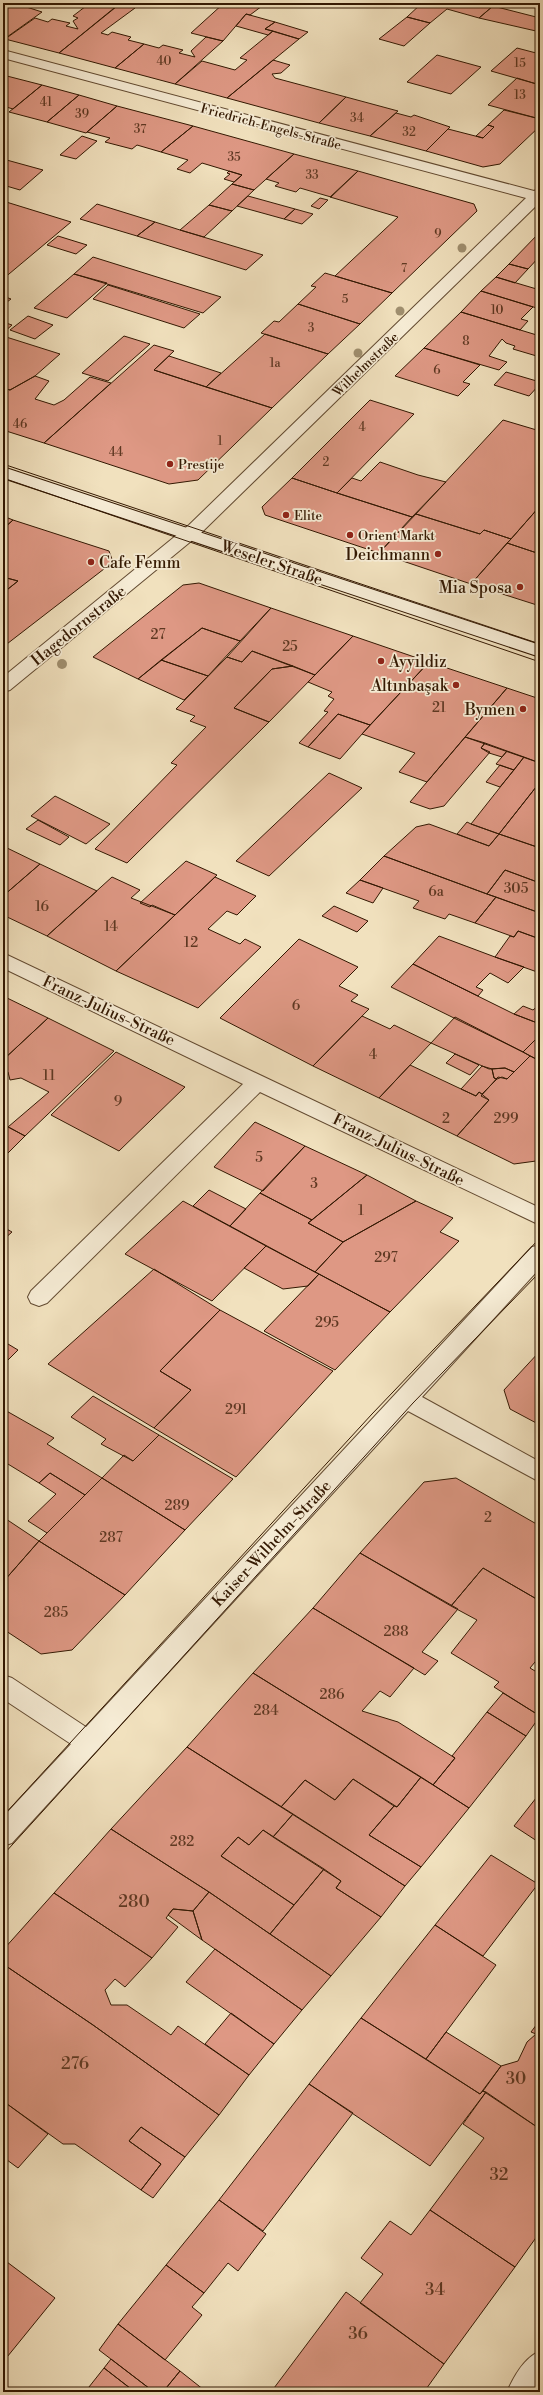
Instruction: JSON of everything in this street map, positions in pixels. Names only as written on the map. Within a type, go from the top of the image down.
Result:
[{"type":"street","name":"Friedrich-Engels-Straße","points":[[3,54],[539,196]]},
{"type":"street","name":"Wilhelmstraße","points":[[190,534],[539,196]]},
{"type":"street","name":"Weseler Straße","points":[[3,472],[540,651]]},
{"type":"street","name":"Hagedornstraße","points":[[3,686],[190,534]]},
{"type":"street","name":"Franz-Julius-Straße","points":[[3,960],[540,1217]]},
{"type":"street","points":[[39,1297],[258,1081]]},
{"type":"street","name":"Kaiser-Wilhelm-Straße","points":[[3,1835],[404,1398],[540,1253]]},
{"type":"street","points":[[404,1398],[540,1473]]},
{"type":"street","points":[[3,1686],[88,1742]]},
{"type":"street","points":[[522,2392],[540,2366]]},
{"type":"building","points":[[3,3],[14,3],[42,12],[7,37],[3,36]]},
{"type":"building","points":[[90,3],[121,3],[59,53],[5,39],[35,18],[48,22],[52,19],[70,23],[66,26],[78,29],[73,21],[78,18],[73,16]]},
{"type":"building","points":[[121,3],[139,3],[133,7]]},
{"type":"building","points":[[224,3],[266,3],[250,15],[246,14],[223,41],[191,33]]},
{"type":"building","points":[[422,3],[484,3],[493,6],[479,18],[447,9],[430,23],[407,17]]},
{"type":"building","points":[[119,4],[135,8],[101,33],[108,35],[112,32],[131,37],[128,40],[144,44],[115,68],[59,53]]},
{"type":"building","points":[[493,6],[540,18],[540,27],[536,31],[479,18]]},
{"type":"building","points":[[246,14],[275,22],[265,29],[273,31],[268,35],[236,26]]},
{"type":"building","points":[[407,17],[430,23],[404,46],[379,39]]},
{"type":"building","points":[[275,22],[308,32],[299,39],[265,29]]},
{"type":"building","points":[[273,31],[299,39],[227,98],[175,84],[202,61],[235,70],[247,60],[240,58]]},
{"type":"building","points":[[206,37],[223,41],[175,84],[115,68],[144,44],[159,48],[163,45],[183,50],[179,53],[195,57],[191,51]]},
{"type":"building","points":[[517,48],[540,54],[540,85],[491,71]]},
{"type":"building","points":[[437,55],[481,67],[451,94],[407,82]]},
{"type":"building","points":[[273,60],[290,65],[281,73],[272,74],[275,78],[346,97],[319,123],[227,98]]},
{"type":"building","points":[[3,75],[42,85],[13,109],[3,106]]},
{"type":"building","points":[[517,78],[540,85],[540,119],[488,105]]},
{"type":"building","points":[[42,85],[79,95],[47,122],[9,112]]},
{"type":"building","points":[[79,95],[117,106],[86,133],[47,122]]},
{"type":"building","points":[[346,97],[398,111],[370,136],[319,123]]},
{"type":"building","points":[[117,106],[193,126],[161,152],[137,145],[132,149],[105,142],[110,138],[87,132]]},
{"type":"building","points":[[504,110],[540,119],[540,126],[500,164],[483,167],[426,151],[448,129],[483,138],[494,127],[488,125]]},
{"type":"building","points":[[396,113],[411,117],[414,115],[450,127],[426,151],[370,136]]},
{"type":"building","points":[[488,125],[494,127],[483,138],[476,136]]},
{"type":"building","points":[[193,126],[294,154],[254,190],[232,184],[242,175],[202,163],[190,173],[177,169],[188,160],[161,152]]},
{"type":"building","points":[[82,136],[97,141],[76,159],[60,155]]},
{"type":"building","points":[[294,154],[358,171],[331,197],[300,188],[296,192],[275,186],[279,183],[266,179]]},
{"type":"building","points":[[3,159],[43,170],[20,190],[3,185]]},
{"type":"building","points":[[229,171],[242,175],[234,182],[224,179],[230,174],[227,173]]},
{"type":"building","points":[[358,171],[474,204],[477,211],[392,293],[335,276],[398,217],[330,197]]},
{"type":"building","points":[[232,184],[254,190],[232,211],[209,205]]},
{"type":"building","points":[[248,196],[295,209],[284,219],[237,206]]},
{"type":"building","points":[[320,198],[328,200],[319,209],[311,206]]},
{"type":"building","points":[[3,201],[71,222],[3,279]]},
{"type":"building","points":[[97,204],[155,222],[137,236],[80,219]]},
{"type":"building","points":[[209,205],[232,211],[204,237],[180,230]]},
{"type":"building","points":[[295,209],[313,214],[302,224],[284,219]]},
{"type":"building","points":[[155,222],[263,255],[246,270],[137,236]]},
{"type":"building","points":[[540,232],[540,256],[528,269],[509,264]]},
{"type":"building","points":[[58,236],[87,245],[76,254],[47,245]]},
{"type":"building","points":[[93,257],[221,297],[203,313],[74,274]]},
{"type":"building","points":[[509,264],[528,269],[515,283],[496,277]]},
{"type":"building","points":[[325,273],[392,293],[360,324],[298,304],[316,287],[311,286]]},
{"type":"building","points":[[74,274],[107,283],[67,318],[34,308]]},
{"type":"building","points":[[496,277],[540,290],[540,309],[481,291]]},
{"type":"building","points":[[108,285],[200,314],[184,328],[93,299]]},
{"type":"building","points":[[481,291],[533,307],[521,319],[528,321],[520,330],[461,312]]},
{"type":"building","points":[[3,296],[11,299],[3,305]]},
{"type":"building","points":[[298,304],[360,324],[328,354],[261,333],[274,321],[279,322]]},
{"type":"building","points":[[461,312],[540,336],[540,357],[513,349],[515,346],[506,343],[502,339],[489,356],[507,362],[499,370],[424,348]]},
{"type":"building","points":[[28,316],[53,325],[35,339],[10,330]]},
{"type":"building","points":[[3,322],[12,325],[3,333]]},
{"type":"building","points":[[265,334],[328,354],[272,408],[206,387]]},
{"type":"building","points":[[3,336],[60,354],[35,376],[10,390],[3,388]]},
{"type":"building","points":[[124,336],[150,344],[108,381],[82,373]]},
{"type":"building","points":[[154,345],[174,351],[154,370],[272,408],[198,480],[169,484],[44,443]]},
{"type":"building","points":[[424,348],[480,365],[463,382],[470,384],[458,396],[395,376]]},
{"type":"building","points":[[169,356],[221,373],[206,387],[154,370]]},
{"type":"building","points":[[506,372],[540,382],[540,384],[529,396],[494,385]]},
{"type":"building","points":[[35,376],[49,381],[35,399],[54,405],[64,400],[90,377],[111,383],[44,443],[3,430],[3,388],[10,390]]},
{"type":"building","points":[[370,400],[414,414],[337,493],[292,478]]},
{"type":"building","points":[[503,420],[540,431],[540,506],[511,539],[484,530],[480,534],[416,514]]},
{"type":"building","points":[[380,462],[418,475],[446,482],[412,517],[337,493],[352,478],[361,481]]},
{"type":"building","points":[[292,478],[412,517],[379,553],[265,515],[262,507]]},
{"type":"building","points":[[540,506],[540,554],[507,543],[511,539]]},
{"type":"building","points":[[416,514],[480,534],[484,530],[511,539],[471,584],[379,553]]},
{"type":"building","points":[[3,516],[13,520],[3,529]]},
{"type":"building","points":[[13,520],[109,551],[113,562],[3,647],[3,593],[18,581],[3,577],[3,529]]},
{"type":"building","points":[[507,543],[540,554],[540,606],[471,584]]},
{"type":"building","points":[[3,577],[18,581],[3,593]]},
{"type":"building","points":[[199,583],[271,608],[240,641],[202,628],[138,679],[93,657],[183,585]]},
{"type":"building","points":[[271,608],[353,636],[315,675],[252,651],[242,662],[227,657]]},
{"type":"building","points":[[202,628],[240,641],[208,676],[161,660]]},
{"type":"building","points":[[353,636],[429,662],[370,725],[338,714],[308,747],[299,743],[328,712],[324,711],[334,699],[328,696],[332,692],[308,682]]},
{"type":"building","points":[[252,651],[293,666],[272,669],[234,708],[269,722],[127,863],[95,849],[177,765],[171,763],[206,727],[190,721],[195,716],[176,709],[227,657],[242,662]]},
{"type":"building","points":[[161,660],[208,676],[184,700],[138,679]]},
{"type":"building","points":[[429,662],[507,688],[427,782],[399,772],[415,753],[362,734]]},
{"type":"building","points":[[293,666],[315,675],[269,722],[234,708],[272,669]]},
{"type":"building","points":[[507,688],[540,699],[540,763],[465,737]]},
{"type":"building","points":[[338,714],[370,725],[340,759],[308,747]]},
{"type":"building","points":[[465,737],[485,743],[481,748],[490,752],[444,806],[430,809],[410,802]]},
{"type":"building","points":[[485,743],[507,751],[502,757],[489,753],[481,748]]},
{"type":"building","points":[[507,751],[524,757],[514,770],[496,764]]},
{"type":"building","points":[[524,757],[540,763],[540,782],[499,834],[471,824]]},
{"type":"building","points":[[500,765],[514,770],[500,787],[486,782]]},
{"type":"building","points":[[329,773],[362,788],[269,876],[236,861]]},
{"type":"building","points":[[540,782],[540,848],[499,834]]},
{"type":"building","points":[[55,796],[110,824],[86,844],[31,816]]},
{"type":"building","points":[[38,820],[69,837],[60,845],[26,829]]},
{"type":"building","points":[[467,822],[499,834],[489,846],[457,834]]},
{"type":"building","points":[[429,824],[489,846],[499,834],[540,848],[540,883],[505,870],[487,894],[384,856],[416,827]]},
{"type":"building","points":[[3,846],[40,864],[3,896]]},
{"type":"building","points":[[384,856],[496,897],[475,923],[449,914],[445,919],[413,908],[419,901],[360,880]]},
{"type":"building","points":[[186,861],[217,875],[175,915],[152,905],[150,907],[140,903]]},
{"type":"building","points":[[40,864],[97,891],[47,936],[3,915],[3,896]]},
{"type":"building","points":[[505,870],[540,883],[540,913],[487,894]]},
{"type":"building","points":[[112,877],[140,890],[131,898],[175,915],[116,971],[47,936]]},
{"type":"building","points":[[215,877],[256,896],[237,915],[227,911],[208,929],[240,944],[245,939],[261,947],[198,1008],[116,971]]},
{"type":"building","points":[[360,880],[383,888],[373,903],[346,893]]},
{"type":"building","points":[[496,897],[540,913],[540,939],[518,931],[514,937],[475,923]]},
{"type":"building","points":[[334,906],[368,921],[357,932],[322,916]]},
{"type":"building","points":[[518,931],[540,939],[540,973],[495,957],[510,936],[514,937]]},
{"type":"building","points":[[439,936],[524,967],[508,983],[490,973],[476,987],[483,990],[478,996],[413,964]]},
{"type":"building","points":[[299,939],[358,967],[339,986],[358,995],[351,1001],[369,1009],[313,1066],[220,1018]]},
{"type":"building","points":[[413,964],[514,1014],[540,1024],[540,1035],[523,1052],[391,987]]},
{"type":"building","points":[[3,996],[48,1018],[3,1060]]},
{"type":"building","points":[[540,1004],[540,1024],[514,1014],[523,1006],[533,1010]]},
{"type":"building","points":[[362,1016],[390,1029],[394,1025],[431,1043],[379,1098],[313,1066]]},
{"type":"building","points":[[455,1017],[530,1056],[514,1072],[505,1068],[489,1069],[431,1043]]},
{"type":"building","points":[[48,1018],[114,1051],[25,1136],[8,1127],[49,1092],[21,1078],[10,1080],[8,1072],[3,1069],[3,1060]]},
{"type":"building","points":[[540,1035],[540,1061],[523,1052]]},
{"type":"building","points":[[116,1052],[185,1087],[119,1151],[51,1115]]},
{"type":"building","points":[[455,1054],[479,1065],[470,1075],[446,1063]]},
{"type":"building","points":[[530,1056],[540,1061],[540,1156],[536,1161],[514,1164],[457,1136],[489,1100],[481,1096],[498,1077],[507,1079]]},
{"type":"building","points":[[410,1065],[476,1096],[479,1092],[489,1100],[457,1136],[379,1098]]},
{"type":"building","points":[[482,1066],[492,1069],[494,1078],[497,1079],[482,1094],[479,1092],[476,1096],[461,1089]]},
{"type":"building","points":[[505,1068],[514,1072],[507,1079],[502,1077],[497,1079],[494,1078],[492,1069]]},
{"type":"building","points":[[255,1122],[305,1146],[263,1191],[214,1167]]},
{"type":"building","points":[[3,1124],[25,1136],[6,1155],[3,1153]]},
{"type":"building","points":[[305,1146],[367,1175],[312,1220],[260,1193]]},
{"type":"building","points":[[367,1175],[416,1201],[343,1242],[308,1223]]},
{"type":"building","points":[[209,1190],[246,1209],[230,1226],[193,1206]]},
{"type":"building","points":[[260,1193],[312,1220],[308,1223],[343,1242],[315,1272],[230,1226]]},
{"type":"building","points":[[183,1201],[266,1246],[212,1301],[125,1254]]},
{"type":"building","points":[[416,1201],[453,1218],[440,1232],[459,1241],[390,1312],[315,1272],[343,1242]]},
{"type":"building","points":[[3,1227],[12,1232],[3,1240]]},
{"type":"building","points":[[266,1246],[319,1274],[308,1286],[283,1289],[244,1268]]},
{"type":"building","points":[[154,1269],[220,1310],[160,1371],[191,1390],[154,1428],[48,1364]]},
{"type":"building","points":[[319,1274],[390,1312],[335,1370],[264,1331]]},
{"type":"building","points":[[220,1310],[333,1371],[236,1477],[154,1428],[191,1390],[160,1371]]},
{"type":"building","points":[[3,1341],[18,1350],[3,1365]]},
{"type":"building","points":[[540,1351],[540,1425],[510,1409],[504,1390]]},
{"type":"building","points":[[93,1396],[159,1435],[133,1461],[101,1444],[106,1439],[71,1417]]},
{"type":"building","points":[[3,1409],[54,1438],[47,1444],[102,1478],[85,1495],[50,1473],[39,1483],[3,1461]]},
{"type":"building","points":[[159,1435],[233,1479],[185,1530],[102,1478],[124,1455],[133,1461]]},
{"type":"building","points":[[50,1473],[85,1495],[47,1533],[28,1521],[56,1494],[39,1483]]},
{"type":"building","points":[[102,1478],[185,1530],[125,1595],[39,1541]]},
{"type":"building","points":[[456,1478],[540,1526],[540,1601],[483,1568],[451,1606],[360,1553],[424,1482]]},
{"type":"building","points":[[3,1517],[39,1541],[3,1582]]},
{"type":"building","points":[[39,1541],[125,1595],[72,1650],[41,1654],[3,1629],[3,1582]]},
{"type":"building","points":[[360,1553],[458,1609],[422,1652],[438,1661],[425,1675],[313,1608]]},
{"type":"building","points":[[483,1568],[540,1601],[540,1656],[530,1668],[540,1674],[540,1716],[494,1687],[499,1682],[451,1653],[477,1620],[451,1606]]},
{"type":"building","points":[[313,1608],[414,1668],[390,1697],[380,1691],[362,1711],[398,1722],[455,1758],[433,1785],[253,1673]]},
{"type":"building","points":[[253,1673],[421,1777],[397,1807],[353,1779],[335,1800],[305,1780],[281,1807],[187,1747]]},
{"type":"building","points":[[503,1693],[540,1716],[526,1736],[487,1712]]},
{"type":"building","points":[[487,1712],[526,1736],[469,1808],[433,1785],[455,1758],[452,1756]]},
{"type":"building","points":[[187,1747],[293,1814],[273,1837],[263,1830],[249,1845],[238,1837],[221,1856],[294,1905],[270,1934],[209,1892],[111,1829]]},
{"type":"building","points":[[421,1777],[469,1808],[421,1867],[369,1835],[394,1806],[397,1807]]},
{"type":"building","points":[[353,1779],[394,1806],[369,1835],[421,1867],[405,1886],[281,1807],[305,1780],[335,1800]]},
{"type":"building","points":[[540,1793],[540,1843],[514,1826]]},
{"type":"building","points":[[293,1814],[405,1886],[381,1917],[336,1888],[341,1881],[273,1837]]},
{"type":"building","points":[[111,1829],[209,1892],[193,1911],[173,1909],[166,1918],[178,1927],[152,1958],[54,1893]]},
{"type":"building","points":[[263,1830],[324,1869],[294,1905],[221,1856],[238,1837],[249,1845]]},
{"type":"building","points":[[491,1855],[538,1884],[483,1956],[435,1925]]},
{"type":"building","points":[[324,1869],[341,1881],[336,1888],[381,1917],[331,1976],[270,1934]]},
{"type":"building","points":[[209,1892],[331,1976],[302,2010],[202,1940],[193,1911]]},
{"type":"building","points":[[54,1893],[152,1958],[125,1987],[115,1979],[105,1990],[111,2005],[127,2005],[171,2035],[178,2026],[249,2075],[219,2115],[93,2025],[3,1964],[3,1950]]},
{"type":"building","points":[[173,1909],[193,1911],[202,1940],[168,1915]]},
{"type":"building","points":[[435,1925],[496,1965],[426,2059],[361,2018]]},
{"type":"building","points":[[215,1949],[302,2010],[274,2044],[186,1982]]},
{"type":"building","points":[[3,1964],[93,2025],[219,2115],[185,2157],[141,2127],[129,2141],[161,2164],[141,2190],[75,2144],[63,2144],[3,2101]]},
{"type":"building","points":[[231,2013],[274,2044],[249,2075],[205,2044]]},
{"type":"building","points":[[361,2018],[480,2094],[483,2091],[486,2092],[430,2166],[309,2084]]},
{"type":"building","points":[[540,2020],[540,2129],[483,2091],[501,2066],[518,2061],[527,2042],[536,2034],[531,2032]]},
{"type":"building","points":[[446,2032],[501,2066],[480,2094],[426,2059]]},
{"type":"building","points":[[309,2084],[353,2113],[263,2231],[219,2200]]},
{"type":"building","points":[[486,2092],[540,2129],[540,2232],[515,2267],[430,2210],[484,2138],[463,2124]]},
{"type":"building","points":[[3,2101],[48,2134],[18,2168],[3,2157]]},
{"type":"building","points":[[141,2127],[185,2157],[153,2198],[141,2190],[161,2164],[129,2141]]},
{"type":"building","points":[[219,2200],[266,2234],[238,2271],[228,2263],[204,2293],[166,2265]]},
{"type":"building","points":[[430,2210],[515,2267],[444,2364],[360,2303],[383,2274],[361,2258],[390,2221],[411,2235]]},
{"type":"building","points":[[3,2259],[55,2298],[3,2362]]},
{"type":"building","points":[[166,2265],[204,2293],[192,2307],[202,2315],[165,2360],[118,2324]]},
{"type":"building","points":[[346,2292],[444,2364],[424,2392],[271,2392]]},
{"type":"building","points":[[118,2324],[180,2371],[163,2392],[154,2392],[99,2350]]},
{"type":"building","points":[[111,2359],[154,2392],[135,2392],[104,2368]]},
{"type":"building","points":[[104,2368],[135,2392],[85,2392]]},
{"type":"building","points":[[180,2371],[204,2390],[202,2392],[170,2392],[166,2388]]},
{"type":"tram line","points":[[3,464],[540,644]]},
{"type":"tram line","points":[[3,478],[540,662]]},
{"type":"tram line","points":[[3,1816],[372,1414],[540,1238]]},
{"type":"tram line","points":[[3,1855],[413,1403],[540,1272]]},
{"type":"place","name":"Prestije","points":[[170,464]]},
{"type":"place","name":"Elite","points":[[286,515]]},
{"type":"place","name":"Orient Markt","points":[[350,535]]},
{"type":"place","name":"Deichmann","points":[[438,554]]},
{"type":"place","name":"Cafe Femm","points":[[91,562]]},
{"type":"place","name":"Mia Sposa","points":[[520,587]]},
{"type":"place","name":"Ayyildiz","points":[[381,661]]},
{"type":"place","name":"Altınbaşak","points":[[456,685]]},
{"type":"place","name":"Bymen","points":[[523,709]]}]
